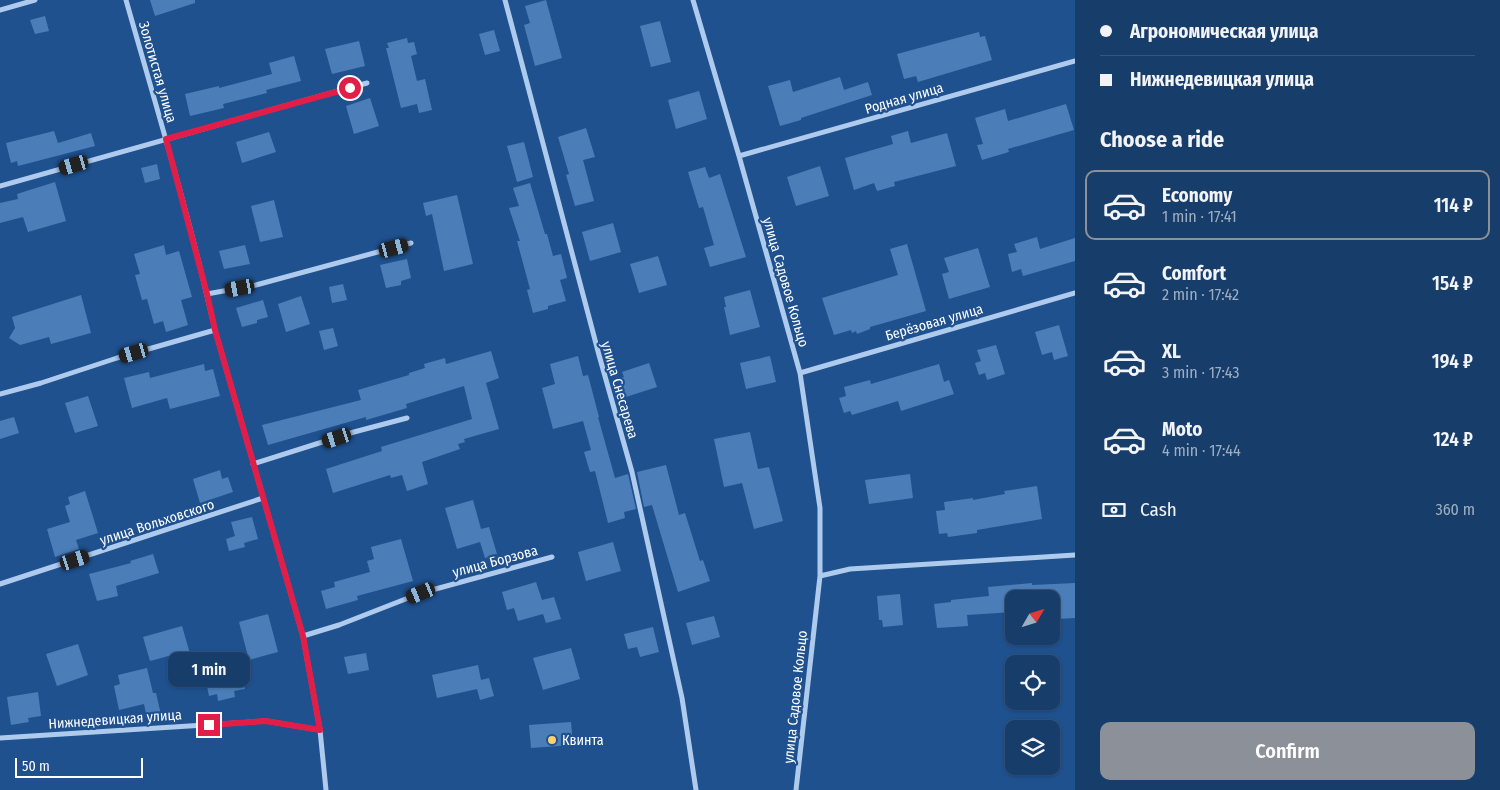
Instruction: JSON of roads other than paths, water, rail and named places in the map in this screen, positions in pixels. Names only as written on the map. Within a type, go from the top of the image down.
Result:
[{"type":"street","points":[[0,10],[35,0]]},
{"type":"street","name":"Золотистая улица","points":[[126,0],[166,139],[215,330],[303,636],[320,730],[326,790]]},
{"type":"street","name":"улица Снесарева","points":[[505,0],[596,345],[632,472],[682,698],[696,790]]},
{"type":"street","name":"улица Садовое Кольцо","points":[[693,0],[800,373],[820,508],[820,576],[796,790]]},
{"type":"street","name":"Родная улица","points":[[739,156],[1075,61]]},
{"type":"street","points":[[0,186],[367,83]]},
{"type":"street","points":[[207,294],[256,285],[411,243]]},
{"type":"street","name":"Берёзовая улица","points":[[800,373],[1075,293]]},
{"type":"street","points":[[0,394],[215,330]]},
{"type":"street","points":[[253,464],[354,432],[406,418]]},
{"type":"street","name":"улица Вольховского","points":[[0,584],[263,498]]},
{"type":"street","points":[[820,576],[850,569],[1075,556]]},
{"type":"street","name":"улица Борзова","points":[[303,636],[339,625],[421,593],[552,557]]},
{"type":"street","name":"Нижнедевицкая улица","points":[[0,738],[266,721],[320,730]]},
{"type":"place","name":"Квинта","points":[[552,740]]}]
